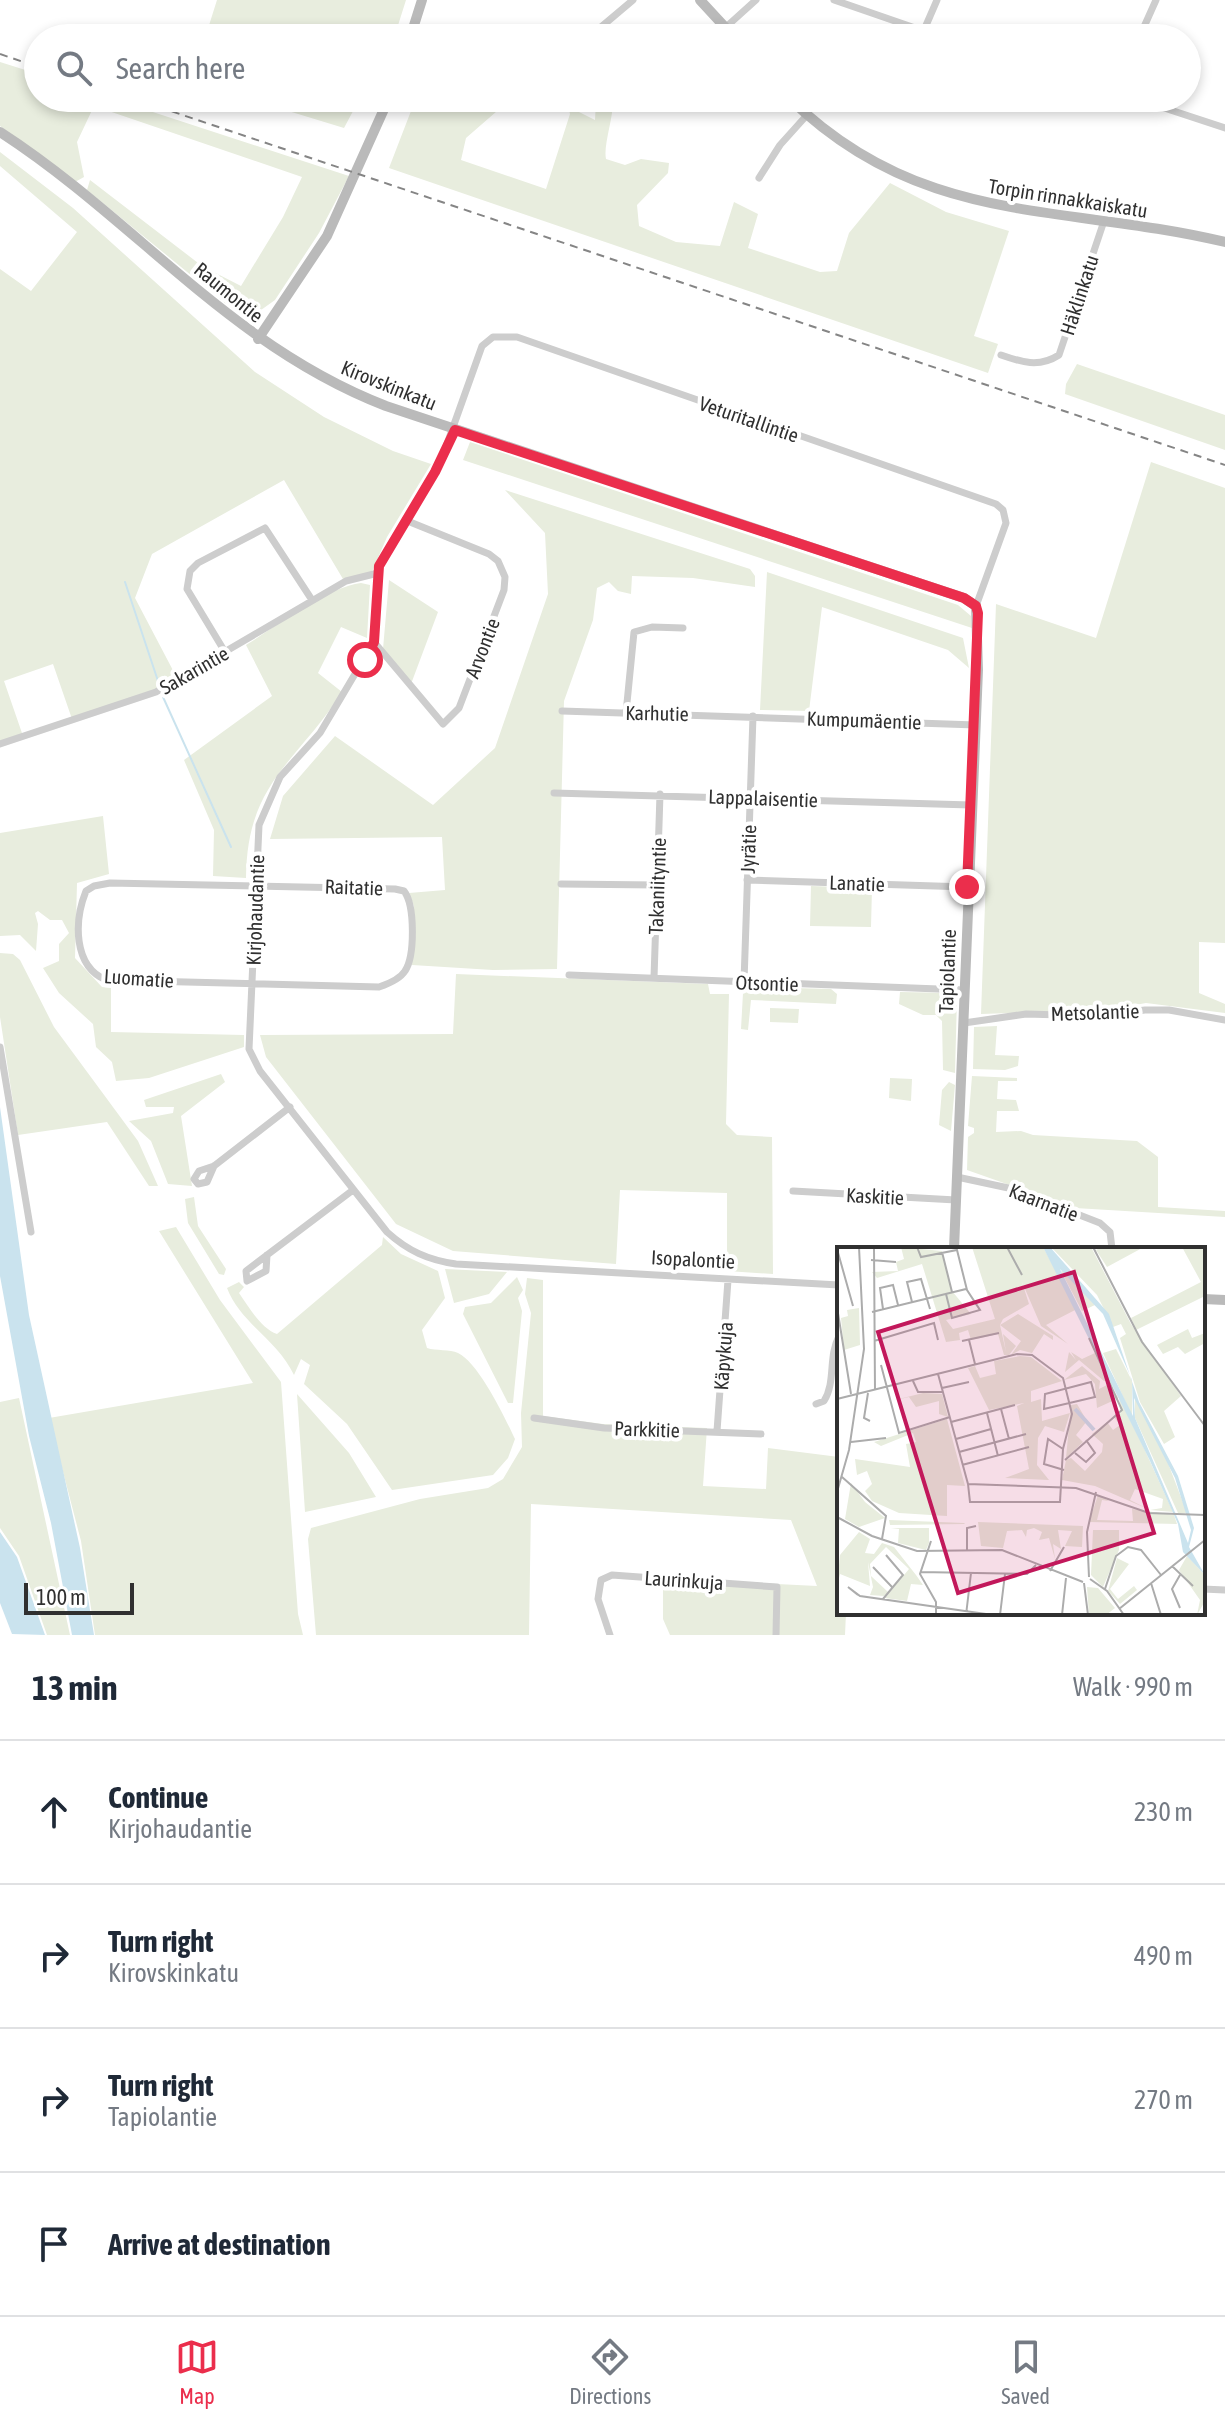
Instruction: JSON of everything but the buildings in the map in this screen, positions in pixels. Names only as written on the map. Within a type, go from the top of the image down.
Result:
[{"type":"street","points":[[414,24],[422,0]]},
{"type":"street","points":[[605,24],[633,0]]},
{"type":"street","points":[[700,0],[723,24]]},
{"type":"street","points":[[729,24],[756,0]]},
{"type":"street","points":[[834,0],[906,24]]},
{"type":"street","points":[[927,24],[937,0]]},
{"type":"street","points":[[1145,24],[1156,0]]},
{"type":"street","name":"Raumontie","points":[[0,132],[78,190],[258,339],[327,236],[383,112]]},
{"type":"street","name":"Torpin rinnakkaiskatu","points":[[804,112],[896,173],[945,193],[998,207],[1225,242]]},
{"type":"street","points":[[1176,112],[1225,128]]},
{"type":"street","points":[[759,178],[780,145],[807,115]]},
{"type":"street","name":"Häklinkatu","points":[[1001,355],[1029,364],[1059,355],[1104,221]]},
{"type":"street","name":"Veturitallintie","points":[[455,430],[482,346],[493,337],[517,337],[996,504],[1003,510],[1006,523],[973,604]]},
{"type":"street","name":"Kirovskinkatu","points":[[258,339],[301,367],[366,399],[973,604]]},
{"type":"street","name":"Kirjohaudantie","points":[[455,430],[435,472],[385,553],[378,573],[374,642],[320,733],[280,777],[259,825],[249,1049],[260,1071],[353,1190],[387,1232],[414,1253],[456,1264],[544,1268]]},
{"type":"street","name":"Arvontie","points":[[374,642],[443,724],[459,708],[504,590],[502,569],[489,554],[405,520]]},
{"type":"street","points":[[225,652],[187,589],[190,571],[198,563],[265,528],[312,600]]},
{"type":"street","name":"Sakarintie","points":[[0,744],[156,692],[346,581],[378,573]]},
{"type":"street","name":"Tapiolantie","points":[[954,1247],[976,725],[973,604]]},
{"type":"street","points":[[626,713],[634,632],[652,627],[683,628]]},
{"type":"street","name":"Karhutie","points":[[562,711],[753,716]]},
{"type":"street","name":"Kumpumäentie","points":[[753,716],[976,725]]},
{"type":"street","name":"Jyrätie","points":[[744,982],[753,716]]},
{"type":"street","name":"Lappalaisentie","points":[[554,793],[971,805]]},
{"type":"street","name":"Takaniityntie","points":[[654,978],[660,794]]},
{"type":"street","name":"Lanatie","points":[[747,880],[967,887]]},
{"type":"street","name":"Raitatie","points":[[252,981],[379,987],[389,984],[406,970],[412,906],[404,891],[395,889],[255,883]]},
{"type":"street","name":"Luomatie","points":[[252,981],[106,980],[88,969],[79,948],[82,900],[94,886],[255,883]]},
{"type":"street","points":[[561,884],[657,885]]},
{"type":"street","name":"Otsontie","points":[[569,975],[965,990]]},
{"type":"street","name":"Metsolantie","points":[[964,1023],[1026,1014],[1097,1016],[1145,1010],[1169,1010],[1225,1020]]},
{"type":"street","points":[[0,1047],[31,1232]]},
{"type":"street","points":[[214,1166],[290,1107]]},
{"type":"street","name":"Kaarnatie","points":[[957,1177],[1013,1189],[1100,1223],[1110,1232],[1112,1247]]},
{"type":"street","points":[[267,1255],[353,1190]]},
{"type":"street","name":"Kaskitie","points":[[793,1191],[956,1200]]},
{"type":"street","name":"Isopalontie","points":[[544,1268],[837,1285]]},
{"type":"street","name":"Käpykuja","points":[[717,1431],[728,1280]]},
{"type":"street","points":[[1205,1299],[1225,1300]]},
{"type":"street","points":[[816,1404],[824,1401],[830,1393],[832,1349],[837,1340]]},
{"type":"street","name":"Parkkitie","points":[[534,1418],[587,1426],[761,1434]]},
{"type":"street","name":"Laurinkuja","points":[[610,1635],[598,1599],[601,1580],[612,1575],[777,1587],[776,1635]]},
{"type":"street","points":[[1205,1589],[1225,1590]]},
{"type":"shaded area","points":[[217,0],[406,0],[398,24],[209,24]]},
{"type":"shaded area","points":[[0,62],[24,70],[24,112],[91,112],[77,142],[84,177],[75,182],[0,126]]},
{"type":"shaded area","points":[[112,112],[153,112],[349,176],[319,233],[275,300],[250,318],[225,303],[87,190],[90,180],[202,266],[241,286],[283,217],[302,177]]},
{"type":"shaded area","points":[[292,112],[353,112],[344,128]]},
{"type":"shaded area","points":[[411,112],[496,112],[466,138],[461,160],[546,189],[570,112],[579,112],[595,120],[595,112],[612,112],[606,159],[625,165],[641,159],[669,163],[668,173],[637,205],[639,226],[676,242],[720,246],[734,202],[758,214],[748,248],[820,272],[837,271],[849,233],[890,183],[946,212],[1009,231],[974,336],[998,344],[988,373],[389,168]]},
{"type":"shaded area","points":[[0,152],[73,208],[255,372],[324,417],[393,451],[431,464],[387,537],[371,574],[343,579],[284,480],[152,554],[135,598],[177,678],[149,694],[72,719],[53,664],[4,681],[23,736],[0,742],[0,269],[31,291],[77,232],[0,166]]},
{"type":"shaded area","points":[[1077,364],[1225,415],[1225,450],[1065,394],[1066,384]]},
{"type":"shaded area","points":[[470,442],[958,605],[971,616],[972,628],[463,460]]},
{"type":"shaded area","points":[[1151,462],[1225,488],[1225,943],[1199,942],[1199,993],[1225,1004],[1225,1013],[1146,1003],[1107,1010],[981,1014],[996,604],[1096,638]]},
{"type":"shaded area","points":[[505,490],[750,569],[755,576],[755,587],[693,578],[632,576],[631,594],[618,591],[609,582],[597,588],[593,620],[564,701],[557,969],[493,970],[412,965],[414,906],[409,893],[445,890],[442,837],[270,839],[283,796],[335,736],[433,805],[495,748],[548,594],[545,533]]},
{"type":"shaded area","points":[[767,572],[963,638],[969,668],[948,650],[822,607],[809,711],[760,710]]},
{"type":"shaded area","points":[[389,580],[438,612],[411,684],[383,649]]},
{"type":"shaded area","points":[[361,583],[370,585],[367,638],[341,627],[318,673],[342,692],[264,796],[248,845],[246,878],[213,876],[214,830],[184,760],[272,696],[246,645],[318,599]]},
{"type":"shaded area","points":[[103,816],[109,874],[77,883],[75,958],[102,987],[111,988],[111,1032],[244,1035],[244,1047],[149,1078],[116,1081],[112,1062],[96,1047],[93,1024],[59,993],[43,968],[59,961],[59,944],[69,933],[62,920],[50,920],[38,911],[35,913],[38,924],[36,951],[20,935],[0,936],[0,833]]},
{"type":"shaded area","points":[[811,886],[872,888],[871,927],[810,926]]},
{"type":"shaded area","points":[[0,953],[13,954],[20,960],[54,1027],[138,1141],[158,1186],[149,1186],[107,1122],[18,1135],[0,1017]]},
{"type":"shaded area","points":[[456,974],[708,984],[710,994],[729,994],[726,1124],[737,1135],[772,1137],[773,1274],[727,1271],[727,1193],[620,1190],[616,1264],[453,1251],[396,1224],[266,1057],[260,1035],[453,1034]]},
{"type":"shaded area","points":[[745,988],[831,989],[837,994],[836,1004],[751,1000],[748,1030],[741,1029],[743,993]]},
{"type":"shaded area","points":[[900,992],[954,993],[957,997],[955,1073],[943,1070],[942,1021],[936,1015],[923,1015],[899,1004]]},
{"type":"shaded area","points":[[770,1008],[799,1009],[798,1023],[770,1022]]},
{"type":"shaded area","points":[[997,1026],[995,1055],[1019,1056],[1018,1066],[1005,1070],[973,1069],[974,1027]]},
{"type":"shaded area","points":[[221,1074],[225,1082],[181,1116],[192,1186],[168,1184],[151,1141],[129,1121],[173,1113],[174,1107],[146,1107],[144,1100]]},
{"type":"shaded area","points":[[972,1076],[1017,1078],[1017,1081],[998,1081],[997,1099],[1016,1100],[1019,1111],[997,1111],[996,1132],[1021,1131],[1033,1135],[1137,1141],[1158,1157],[1158,1207],[1225,1211],[1225,1217],[1075,1208],[967,1170],[968,1137],[974,1133],[974,1128],[968,1126]]},
{"type":"shaded area","points":[[890,1078],[912,1079],[911,1101],[889,1098]]},
{"type":"shaded area","points":[[949,1082],[955,1085],[951,1131],[939,1125],[942,1090]]},
{"type":"shaded area","points":[[194,1197],[198,1226],[226,1269],[224,1275],[219,1274],[188,1223],[185,1199]]},
{"type":"shaded area","points":[[176,1227],[220,1300],[281,1382],[298,1614],[303,1635],[95,1635],[81,1541],[49,1418],[253,1383],[159,1231]]},
{"type":"shaded area","points":[[383,1237],[401,1254],[438,1271],[445,1298],[422,1330],[427,1348],[451,1351],[466,1359],[491,1392],[511,1430],[515,1439],[508,1458],[493,1475],[392,1490],[347,1424],[304,1384],[310,1365],[301,1359],[294,1375],[279,1352],[241,1311],[227,1288],[239,1282],[244,1287],[239,1293],[251,1311],[277,1334],[382,1245]]},
{"type":"shaded area","points":[[445,1269],[507,1272],[489,1294],[454,1303]]},
{"type":"shaded area","points":[[517,1277],[523,1290],[518,1298],[522,1311],[513,1403],[508,1403],[463,1314],[465,1307],[491,1303]]},
{"type":"shaded area","points":[[527,1278],[543,1280],[543,1416],[603,1424],[707,1428],[703,1486],[766,1489],[768,1448],[837,1457],[837,1615],[846,1615],[845,1635],[670,1635],[663,1619],[663,1578],[817,1586],[791,1520],[531,1504],[529,1635],[316,1635],[308,1539],[311,1528],[420,1499],[488,1488],[503,1479],[522,1447],[521,1413],[531,1313],[525,1294]]},
{"type":"shaded area","points":[[297,1394],[349,1453],[376,1497],[305,1512]]},
{"type":"shaded area","points":[[19,1398],[70,1635],[47,1635],[19,1556],[0,1528],[0,1402]]},
{"type":"water","points":[[0,1107],[29,1315],[80,1548],[94,1635],[72,1635],[51,1523],[29,1436],[0,1276]]},
{"type":"water","points":[[0,1532],[17,1557],[45,1635],[12,1634],[0,1603]]},
{"type":"waterway","points":[[125,582],[159,684]]},
{"type":"waterway","points":[[163,697],[231,847]]},
{"type":"railway","points":[[0,54],[24,62]]},
{"type":"railway","points":[[174,112],[1225,465]]},
{"type":"route","points":[[365,660],[374,642],[379,566],[435,472],[455,430],[964,598],[976,606],[978,613],[976,725],[967,887]]}]
